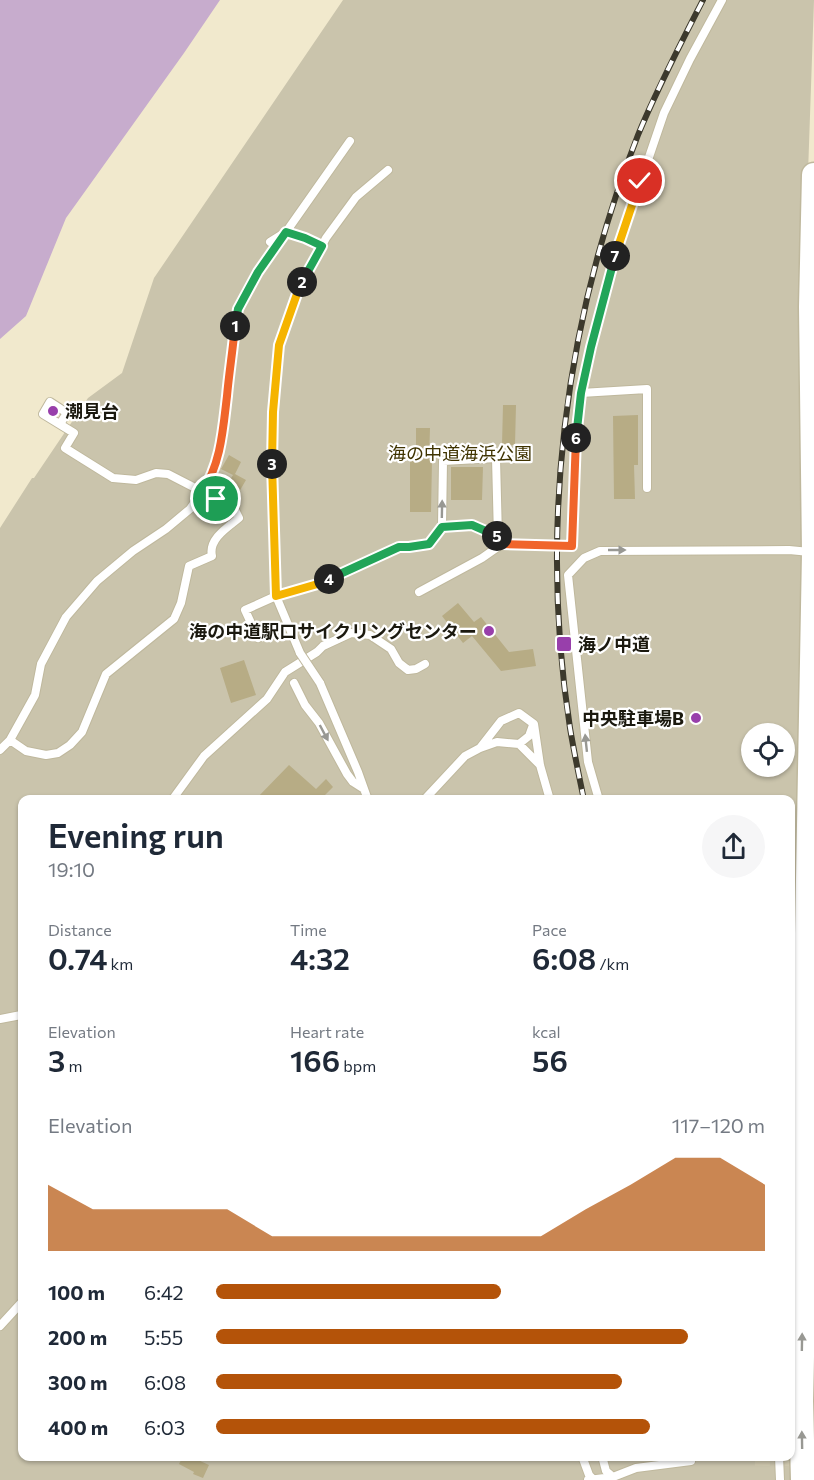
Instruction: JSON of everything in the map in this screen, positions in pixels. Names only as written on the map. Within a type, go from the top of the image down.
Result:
[{"type":"main road","points":[[803,1480],[801,1401],[806,1178],[805,1043],[814,553],[811,306],[814,176]]},
{"type":"lane","points":[[442,527],[472,525],[500,540],[572,546],[575,454],[581,393],[614,261],[664,113],[722,0]]},
{"type":"lane","points":[[0,750],[10,740],[35,695],[41,664],[66,617],[96,581],[190,509],[206,486],[216,461],[224,429],[238,309],[258,272],[350,141]]},
{"type":"lane","points":[[366,795],[320,683],[300,653],[276,596],[273,412],[279,345],[298,291],[326,238],[356,197],[388,170]]},
{"type":"lane","points":[[270,242],[286,232],[322,246]]},
{"type":"lane","points":[[581,393],[647,389],[647,488]]},
{"type":"lane","points":[[10,740],[26,751],[46,755],[58,753],[70,745],[82,732],[105,674],[174,619],[181,603],[189,566],[212,556],[211,551],[215,540],[239,518],[234,508],[168,474],[156,473],[136,480],[113,478],[65,448],[74,433],[60,424]]},
{"type":"lane","points":[[258,638],[244,610],[276,596],[321,583],[399,547],[429,544],[442,527],[443,461],[496,458],[500,540],[482,558],[419,591]]},
{"type":"lane","points":[[598,795],[588,762],[568,575],[584,558],[600,550],[789,550],[814,553]]},
{"type":"lane","points":[[176,795],[204,756],[267,699],[285,672],[329,643],[351,633],[370,634],[391,649],[399,663],[408,670],[416,669],[424,664]]},
{"type":"lane","points":[[294,683],[347,774],[353,782],[364,789]]},
{"type":"lane","points":[[480,748],[501,721],[519,713],[534,724],[540,765],[549,795]]},
{"type":"lane","points":[[519,744],[529,736],[534,724]]},
{"type":"lane","points":[[429,795],[465,756],[497,742],[519,744],[540,765]]},
{"type":"lane","points":[[0,1019],[18,1016]]},
{"type":"lane","points":[[0,1326],[18,1306]]},
{"type":"lane","points":[[584,1461],[590,1480],[613,1477],[636,1468],[691,1461]]},
{"type":"lane","points":[[603,1461],[606,1471],[613,1477]]},
{"type":"lane","points":[[779,1461],[780,1480]]},
{"type":"green space","name":"海の中道海浜公園","points":[[343,0],[814,0],[803,318],[807,515],[798,1480],[0,1480],[0,528],[88,398],[122,373],[154,278]]},
{"type":"shaded area","points":[[0,0],[220,0],[66,218],[26,316],[0,339]]},
{"type":"building","points":[[503,405],[516,405],[515,445],[502,445]]},
{"type":"building","points":[[638,415],[638,465],[634,465],[635,499],[614,499],[613,416]]},
{"type":"building","points":[[416,428],[430,428],[431,512],[410,512],[410,460],[416,460]]},
{"type":"building","points":[[229,455],[241,462],[235,474],[246,480],[239,492],[227,485],[233,475],[221,469]]},
{"type":"building","points":[[451,467],[483,467],[482,500],[451,500]]},
{"type":"building","points":[[458,603],[474,622],[481,617],[509,652],[533,649],[536,666],[501,671],[472,636],[463,643],[442,616]]},
{"type":"building","points":[[244,660],[256,695],[231,703],[220,668]]},
{"type":"building","points":[[289,765],[316,789],[326,779],[333,787],[325,795],[260,795]]},
{"type":"building","points":[[180,1461],[200,1461],[209,1465],[203,1478],[179,1464]]},
{"type":"tunnel","points":[[795,1459],[809,1459]]},
{"type":"railway","points":[[583,795],[570,728],[561,653],[557,578],[558,502],[565,427],[576,353],[592,279],[613,206],[638,135],[703,0]]},
{"type":"place","name":"潮見台","points":[[53,411]]},
{"type":"place","name":"海の中道駅口サイクリングセンター","points":[[489,631]]},
{"type":"place","name":"海ノ中道","points":[[564,644]]},
{"type":"place","name":"中央駐車場B","points":[[696,718]]},
{"type":"route","points":[[216,499],[202,492],[216,461],[224,429],[238,309],[258,272],[286,232],[322,246],[298,291],[279,345],[273,412],[276,596],[321,583],[399,547],[429,544],[442,527],[472,525],[498,537],[502,544],[572,546],[575,454],[581,393],[614,261],[640,181]]}]
